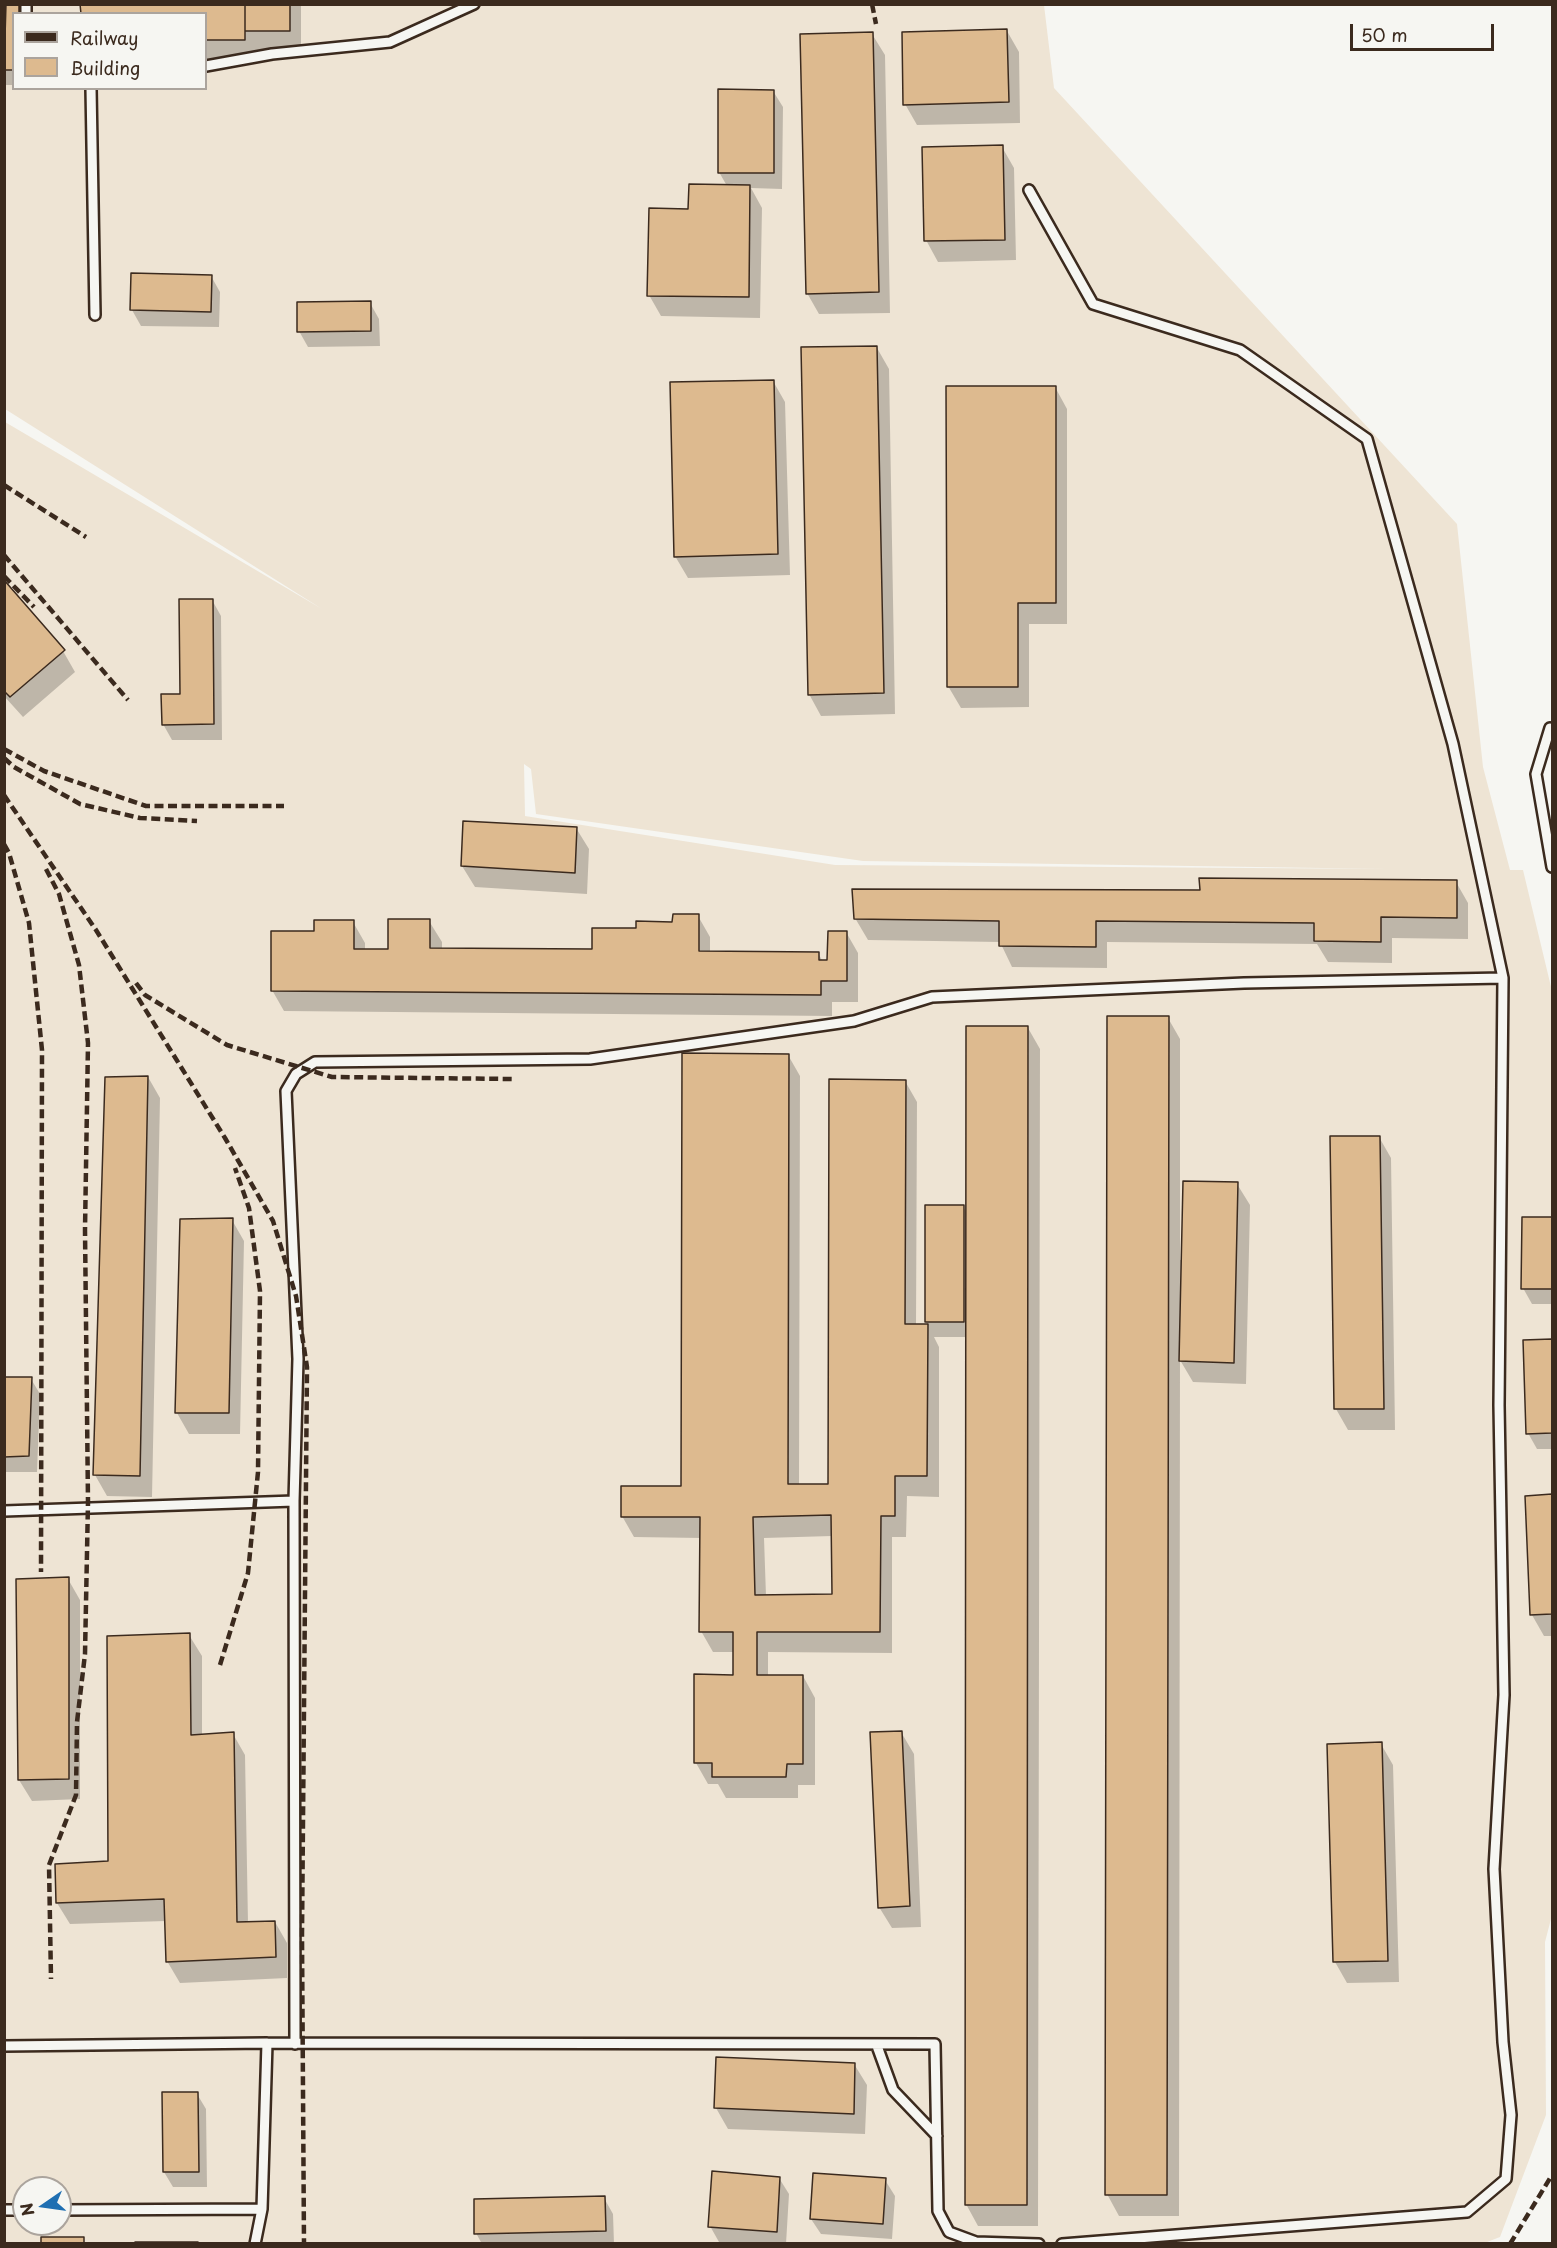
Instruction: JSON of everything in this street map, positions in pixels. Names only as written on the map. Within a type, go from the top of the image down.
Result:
[{"type":"lane","points":[[207,66],[272,54],[390,42],[474,4]]},
{"type":"lane","points":[[91,90],[95,315]]},
{"type":"lane","points":[[1029,189],[1093,304],[1240,350],[1367,439],[1453,744],[1503,978],[1499,1405],[1504,1695],[1494,1869],[1503,2042],[1511,2115],[1506,2179],[1467,2212],[1062,2244]]},
{"type":"lane","points":[[1550,728],[1536,774],[1552,867]]},
{"type":"lane","points":[[296,2044],[294,1501],[298,1359],[286,1091],[296,1074],[315,1062],[590,1059],[854,1021],[932,997],[1244,983],[1503,978]]},
{"type":"lane","points":[[4,1511],[294,1501]]},
{"type":"lane","points":[[255,2244],[261,2209],[267,2043]]},
{"type":"lane","points":[[4,2046],[267,2043],[665,2043],[878,2046],[935,2044],[938,2211],[949,2232],[976,2242],[1039,2244]]},
{"type":"lane","points":[[878,2046],[893,2090],[937,2136]]},
{"type":"lane","points":[[72,2210],[261,2209]]},
{"type":"shaded area","points":[[5,5],[1044,5],[1054,88],[1457,524],[1483,767],[1510,870],[1523,870],[1552,991],[1552,1915],[1545,1942],[1546,2115],[1500,2237],[1482,2244],[5,2244],[5,422],[322,609],[5,409]],"holes":[[[524,764],[531,769],[536,814],[863,861],[1388,869],[835,865],[525,816]]]},
{"type":"building","points":[[6,4],[19,4],[19,12],[12,12],[12,70],[4,70]]},
{"type":"building","points":[[80,4],[245,4],[245,40],[207,40],[207,12],[81,12]]},
{"type":"building","points":[[245,4],[290,4],[290,31],[245,31]]},
{"type":"building","points":[[1007,29],[1009,102],[903,105],[902,32]]},
{"type":"building","points":[[873,32],[879,292],[806,294],[800,34]]},
{"type":"building","points":[[718,89],[774,90],[774,173],[718,173]]},
{"type":"building","points":[[1003,145],[1005,240],[924,241],[922,147]]},
{"type":"building","points":[[689,184],[750,185],[749,297],[647,296],[649,208],[688,209]]},
{"type":"building","points":[[131,273],[212,275],[211,312],[130,310]]},
{"type":"building","points":[[371,301],[371,331],[297,332],[297,302]]},
{"type":"building","points":[[877,346],[884,693],[808,695],[801,347]]},
{"type":"building","points":[[774,380],[778,554],[674,557],[670,382]]},
{"type":"building","points":[[946,386],[1056,386],[1056,603],[1018,603],[1018,687],[947,687]]},
{"type":"building","points":[[4,580],[65,650],[10,697],[4,691]]},
{"type":"building","points":[[179,599],[213,599],[214,724],[162,725],[161,694],[180,694]]},
{"type":"building","points":[[463,821],[577,827],[575,873],[461,866]]},
{"type":"building","points":[[1199,878],[1457,880],[1457,918],[1381,917],[1381,942],[1314,941],[1314,923],[1096,921],[1096,947],[999,946],[999,921],[854,919],[852,889],[1200,890]]},
{"type":"building","points":[[673,914],[699,914],[699,951],[819,952],[819,960],[827,960],[828,931],[847,931],[847,981],[821,981],[821,995],[271,991],[271,931],[314,931],[314,920],[354,920],[354,949],[388,949],[388,919],[430,919],[430,948],[592,949],[592,928],[636,928],[636,921],[672,922]]},
{"type":"building","points":[[1107,1016],[1169,1016],[1167,2195],[1105,2195]]},
{"type":"building","points":[[966,1026],[1028,1026],[1027,2205],[965,2205]]},
{"type":"building","points":[[682,1053],[789,1054],[788,1484],[828,1484],[829,1079],[906,1080],[905,1324],[928,1324],[927,1476],[895,1476],[895,1516],[881,1516],[880,1632],[757,1632],[757,1675],[803,1675],[803,1764],[787,1764],[786,1777],[712,1777],[712,1763],[694,1763],[694,1674],[733,1675],[733,1632],[699,1632],[700,1517],[621,1517],[621,1486],[681,1486]],"holes":[[[831,1515],[832,1594],[755,1595],[753,1517]]]},
{"type":"building","points":[[148,1076],[140,1476],[93,1475],[105,1077]]},
{"type":"building","points":[[1330,1136],[1380,1136],[1384,1409],[1334,1409]]},
{"type":"building","points":[[1183,1181],[1238,1182],[1234,1363],[1179,1361]]},
{"type":"building","points":[[925,1205],[964,1205],[964,1322],[925,1322]]},
{"type":"building","points":[[1522,1217],[1552,1217],[1552,1289],[1521,1289]]},
{"type":"building","points":[[233,1218],[229,1413],[175,1413],[180,1219]]},
{"type":"building","points":[[1552,1339],[1552,1433],[1526,1434],[1523,1340]]},
{"type":"building","points":[[4,1377],[32,1377],[29,1456],[4,1457]]},
{"type":"building","points":[[1552,1494],[1552,1614],[1530,1615],[1525,1496]]},
{"type":"building","points":[[69,1577],[69,1779],[18,1780],[16,1579]]},
{"type":"building","points":[[190,1633],[191,1735],[234,1732],[237,1922],[275,1921],[276,1957],[166,1962],[164,1899],[56,1903],[55,1864],[108,1861],[107,1636]]},
{"type":"building","points":[[902,1731],[910,1906],[878,1908],[870,1732]]},
{"type":"building","points":[[1382,1742],[1388,1961],[1333,1962],[1327,1744]]},
{"type":"building","points":[[716,2057],[855,2063],[854,2114],[714,2108]]},
{"type":"building","points":[[162,2092],[198,2092],[199,2172],[163,2172]]},
{"type":"building","points":[[712,2171],[780,2177],[777,2232],[708,2227]]},
{"type":"building","points":[[813,2173],[886,2178],[883,2224],[810,2219]]},
{"type":"building","points":[[605,2196],[606,2231],[474,2234],[474,2199]]},
{"type":"building","points":[[41,2237],[84,2237],[84,2244],[41,2244]]},
{"type":"building","points":[[135,2242],[198,2242],[198,2244],[135,2244]]},
{"type":"railway","points":[[872,4],[876,24]]},
{"type":"railway","points":[[4,485],[86,537]]},
{"type":"railway","points":[[4,555],[128,700]]},
{"type":"railway","points":[[4,576],[34,607]]},
{"type":"railway","points":[[4,749],[44,771],[146,806],[284,806]]},
{"type":"railway","points":[[4,758],[14,767],[80,804],[140,818],[197,821]]},
{"type":"railway","points":[[4,795],[96,930],[225,1138],[273,1221],[296,1296],[307,1367],[302,1935],[304,2244]]},
{"type":"railway","points":[[4,844],[9,853],[29,923],[42,1050],[41,1572]]},
{"type":"railway","points":[[46,869],[59,894],[79,965],[88,1043],[85,1230],[88,1502],[85,1654],[77,1722],[76,1795],[49,1865],[51,1979]]},
{"type":"railway","points":[[136,983],[145,995],[227,1045],[332,1077],[513,1079]]},
{"type":"railway","points":[[220,1665],[248,1573],[258,1472],[260,1291],[249,1208],[235,1168]]},
{"type":"railway","points":[[1510,2244],[1552,2175]]}]
